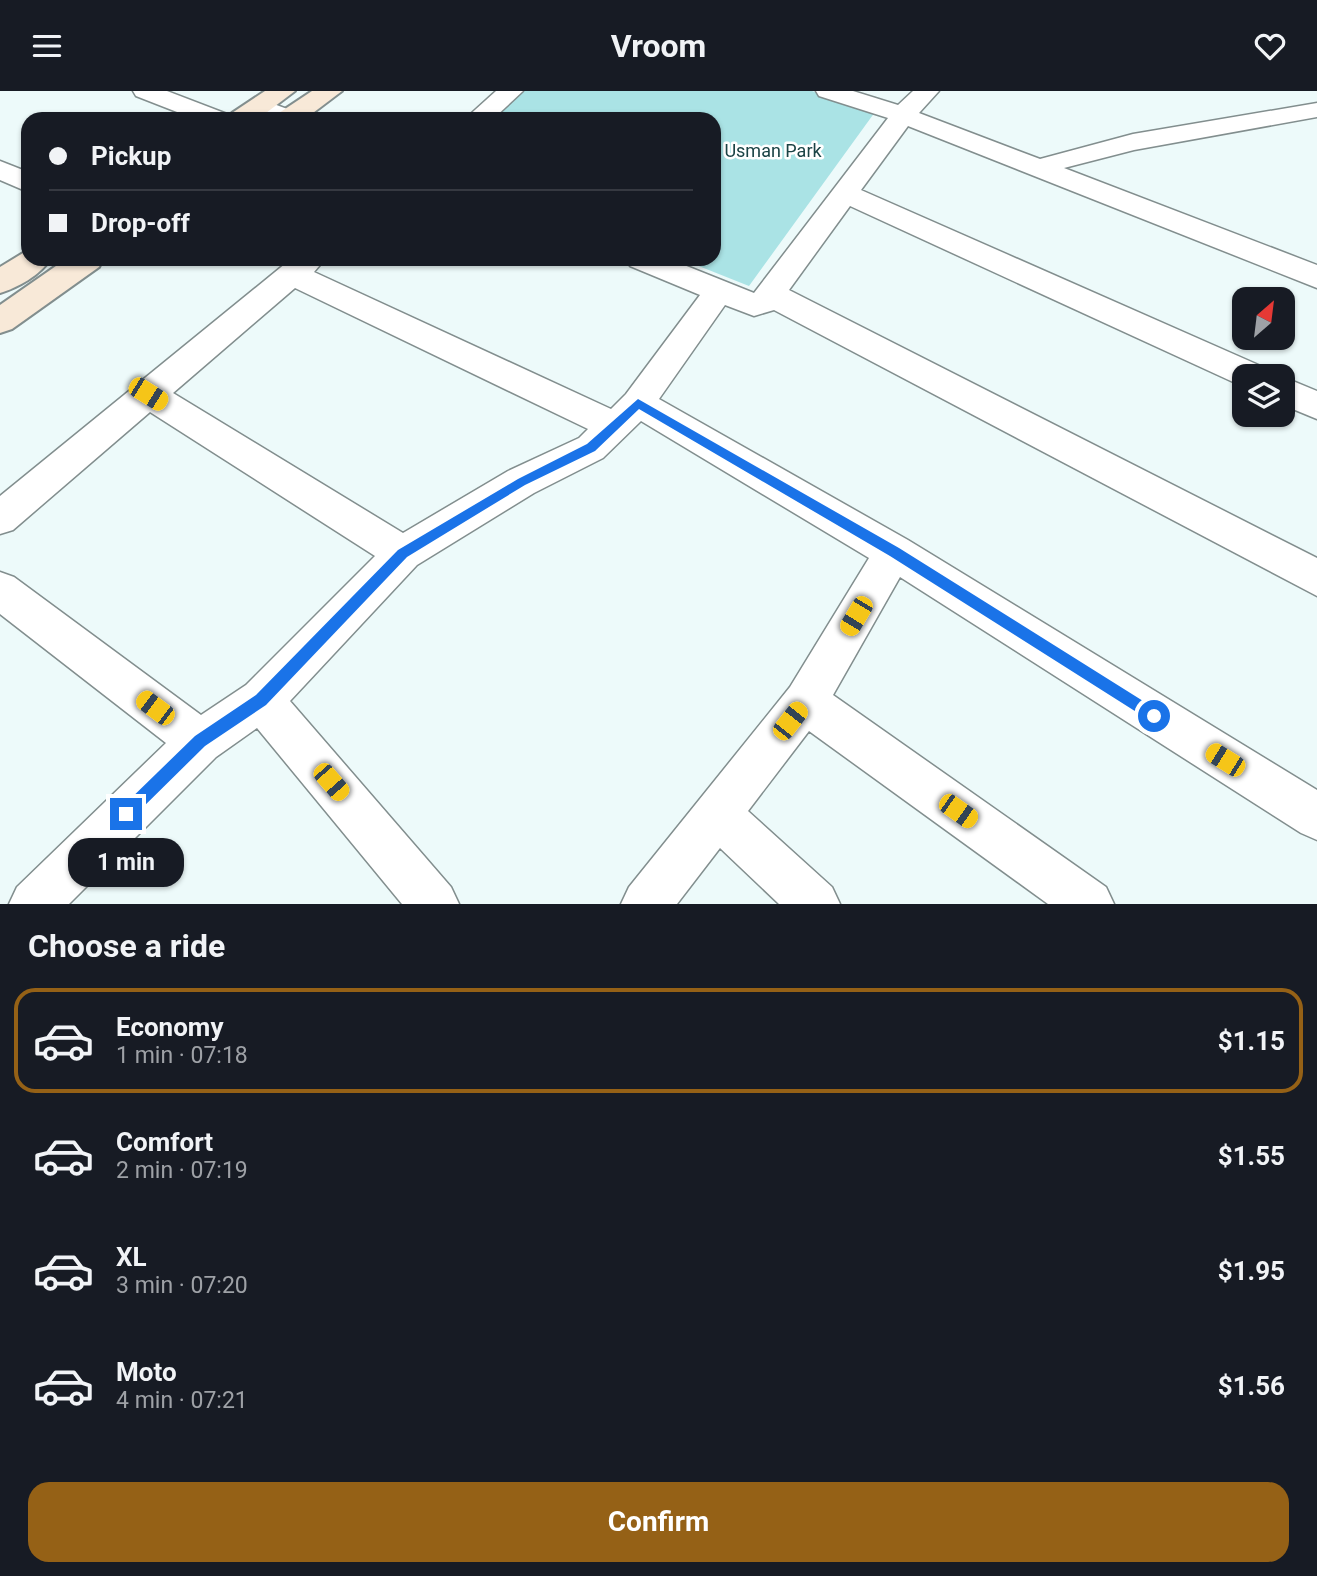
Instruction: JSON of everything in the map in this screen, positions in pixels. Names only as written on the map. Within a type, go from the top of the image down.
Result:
[{"type":"street","points":[[145,91],[200,112]]},
{"type":"street","points":[[251,112],[282,91]]},
{"type":"street","points":[[300,112],[329,91]]},
{"type":"street","points":[[486,112],[511,91]]},
{"type":"street","points":[[828,91],[903,115],[1317,277]]},
{"type":"street","points":[[657,266],[759,306],[903,115],[927,91]]},
{"type":"street","points":[[1285,91],[1314,114]]},
{"type":"street","points":[[1042,170],[1052,163],[1133,142],[1314,114]]},
{"type":"street","points":[[0,169],[21,180]]},
{"type":"street","points":[[845,193],[1232,367]]},
{"type":"street","points":[[0,282],[24,266]]},
{"type":"street","points":[[0,321],[78,266]]},
{"type":"street","points":[[0,518],[301,267],[627,414],[894,552],[1317,817]]},
{"type":"street","points":[[34,904],[200,741],[261,700],[402,553],[522,482],[591,448],[627,414],[719,291]]},
{"type":"street","points":[[770,294],[1317,578]]},
{"type":"street","points":[[148,394],[402,553]]},
{"type":"street","points":[[1295,396],[1317,406]]},
{"type":"street","points":[[646,904],[805,702],[894,552]]},
{"type":"street","points":[[0,590],[200,741]]},
{"type":"street","points":[[261,700],[434,904]]},
{"type":"street","points":[[805,702],[1089,904]]},
{"type":"street","points":[[717,814],[816,904]]},
{"type":"green space","name":"Usman Park","points":[[524,91],[812,91],[875,112],[749,286],[699,266],[721,266],[721,112],[498,112]]},
{"type":"route","points":[[126,814],[200,741],[261,700],[402,553],[522,482],[591,448],[638,403],[894,552],[1154,716]]}]
